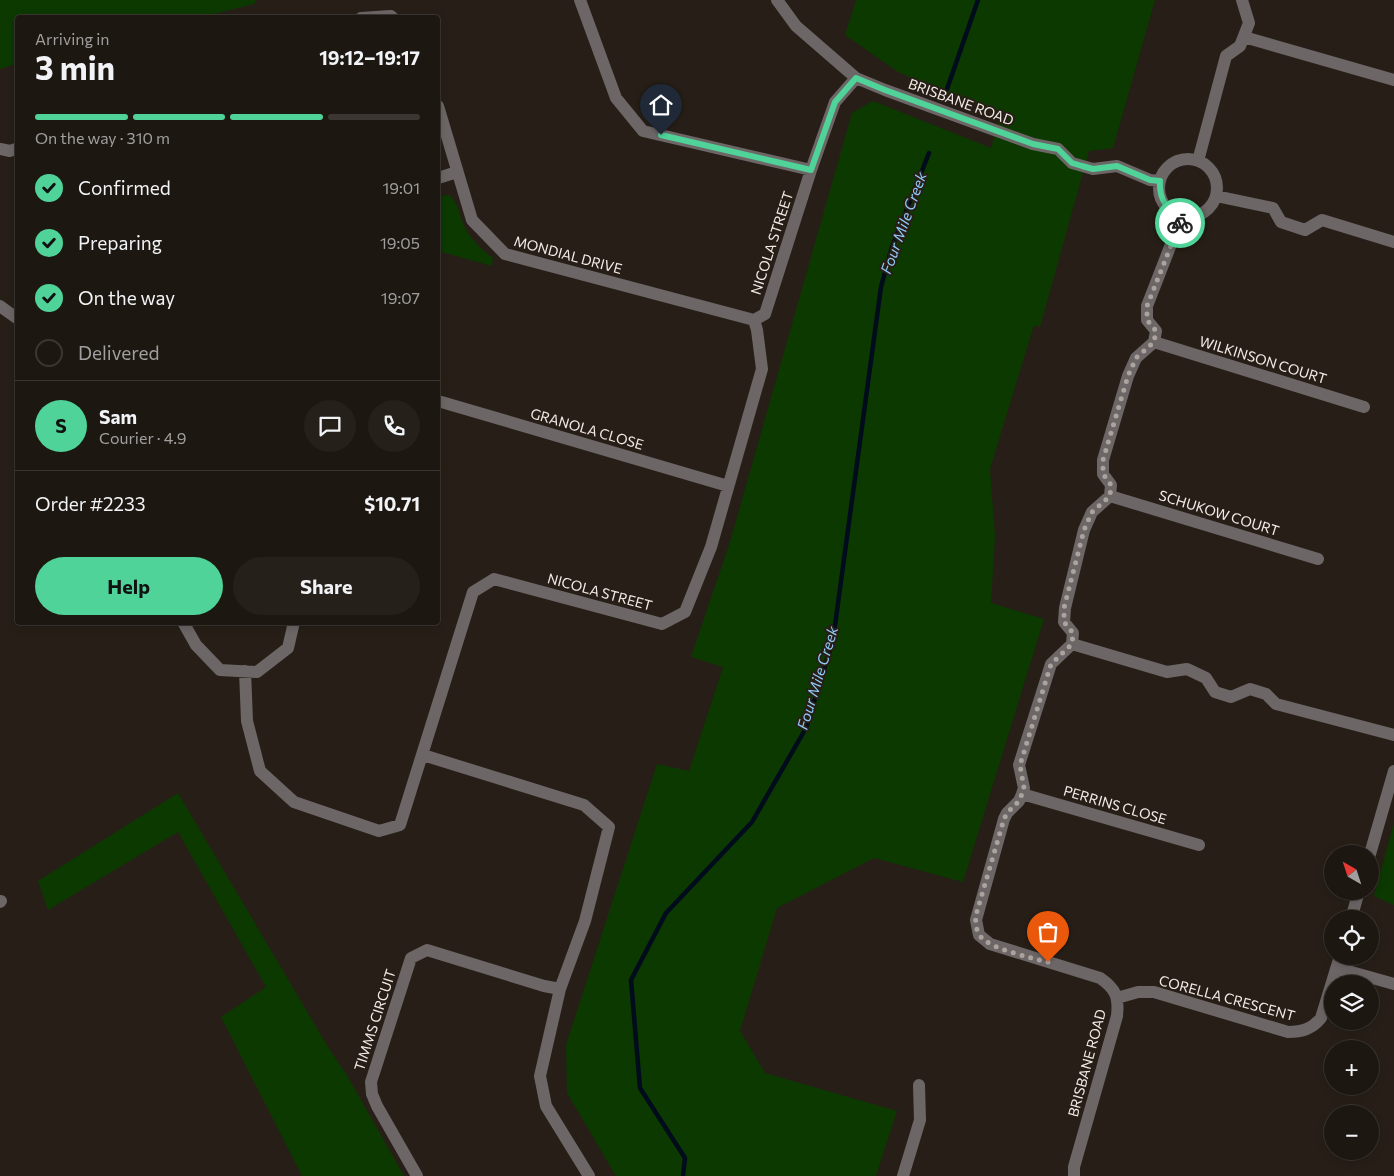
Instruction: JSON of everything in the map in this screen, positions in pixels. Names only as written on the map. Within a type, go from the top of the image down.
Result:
[{"type":"street","points":[[580,0],[616,98],[643,131],[811,170]]},
{"type":"street","name":"BRISBANE ROAD","points":[[777,0],[796,26],[856,78],[1033,144],[1058,149],[1072,163],[1093,169],[1117,166],[1150,180],[1160,181]]},
{"type":"street","points":[[1198,161],[1226,56],[1240,46],[1249,23],[1242,0]]},
{"type":"street","points":[[1244,37],[1394,80]]},
{"type":"street","name":"NICOLA STREET","points":[[246,671],[247,720],[260,771],[294,802],[380,830],[400,825],[473,592],[494,579],[662,624],[685,612],[711,547],[762,369],[754,320],[765,314],[835,102],[856,78]]},
{"type":"street","name":"MONDIAL DRIVE","points":[[440,113],[472,220],[505,254],[754,320]]},
{"type":"street","points":[[0,150],[10,151],[15,149]]},
{"type":"street","points":[[1188,159],[1198,161],[1205,164],[1216,178],[1216,196],[1207,210],[1199,215],[1182,216],[1166,207],[1159,190],[1160,181],[1170,165],[1188,159]]},
{"type":"street","points":[[440,177],[458,172]]},
{"type":"street","points":[[1216,196],[1273,208],[1281,222],[1305,230],[1322,220],[1394,242]]},
{"type":"street","points":[[1022,794],[1024,788],[1020,765],[1046,678],[1051,664],[1072,644],[1073,633],[1064,622],[1064,608],[1084,530],[1092,512],[1110,496],[1111,485],[1103,474],[1103,460],[1128,376],[1136,358],[1154,342],[1156,331],[1147,320],[1147,306],[1182,216]]},
{"type":"street","points":[[0,306],[15,317]]},
{"type":"street","name":"WILKINSON COURT","points":[[1154,342],[1364,407]]},
{"type":"street","name":"GRANOLA CLOSE","points":[[440,402],[728,486]]},
{"type":"street","name":"SCHUKOW COURT","points":[[1110,496],[1318,559]]},
{"type":"street","points":[[185,625],[196,645],[220,670],[257,672],[288,648],[293,625]]},
{"type":"street","points":[[1072,644],[1167,672],[1187,669],[1206,678],[1215,692],[1231,697],[1250,689],[1266,694],[1276,704],[1394,735]]},
{"type":"street","points":[[423,755],[584,805],[609,827],[585,921],[560,989],[540,1076],[546,1106],[588,1176]]},
{"type":"street","points":[[1373,845],[1394,771]]},
{"type":"street","name":"BRISBANE ROAD","points":[[1022,794],[1019,801],[1007,813],[1004,819],[976,915],[979,935],[983,940],[996,947],[1100,978],[1109,984],[1117,998],[1117,1016],[1074,1167],[1074,1176]]},
{"type":"street","name":"PERRINS CLOSE","points":[[1022,794],[1199,844]]},
{"type":"street","name":"TIMMS CIRCUIT","points":[[417,1176],[372,1094],[372,1082],[411,958],[427,950],[544,986],[560,989]]},
{"type":"street","name":"CORELLA CRESCENT","points":[[1117,998],[1138,992],[1154,992],[1288,1032],[1298,1032],[1307,1030],[1321,1018],[1337,965]]},
{"type":"street","points":[[1346,965],[1394,984]]},
{"type":"street","points":[[903,1176],[920,1120],[919,1085]]},
{"type":"green space","points":[[0,0],[256,0],[254,4],[210,15],[15,15],[15,65],[0,69]]},
{"type":"green space","points":[[856,0],[1155,0],[1113,148],[1089,151],[1040,327],[1034,325],[990,469],[995,536],[991,603],[1044,619],[963,882],[874,858],[777,908],[740,1031],[765,1073],[897,1111],[876,1176],[616,1176],[567,1093],[566,1045],[657,764],[689,771],[723,667],[691,657],[730,542],[852,113],[873,101],[991,148],[1001,112],[965,101],[898,72],[845,35]]},
{"type":"green space","points":[[449,195],[457,204],[468,233],[493,258],[492,266],[440,252],[440,196]]},
{"type":"green space","points":[[178,793],[328,1047],[348,1077],[404,1176],[302,1176],[221,1017],[266,987],[178,832],[48,910],[38,881]]},
{"type":"green space","points":[[1394,823],[1394,905],[1379,898],[1379,878]]},
{"type":"waterway","name":"Four Mile Creek","points":[[947,89],[978,0]]},
{"type":"waterway","name":"Four Mile Creek","points":[[683,1176],[685,1158],[640,1088],[631,980],[666,913],[752,822],[806,728],[833,640],[881,287],[892,247],[929,153]]},
{"type":"way so far","points":[[1048,962],[996,947],[983,940],[977,930],[976,915],[1004,819],[1007,813],[1019,801],[1024,788],[1020,765],[1021,759],[1046,678],[1053,660],[1072,644],[1073,633],[1064,622],[1064,608],[1084,530],[1092,512],[1110,496],[1111,485],[1103,474],[1103,460],[1128,376],[1136,358],[1154,342],[1156,331],[1147,320],[1147,306],[1180,223]]},
{"type":"route","points":[[661,135],[811,170],[835,102],[856,78],[970,122],[1033,144],[1058,149],[1072,163],[1093,169],[1117,166],[1150,180],[1160,181],[1159,190],[1162,199],[1166,207],[1182,216],[1180,223]]}]
